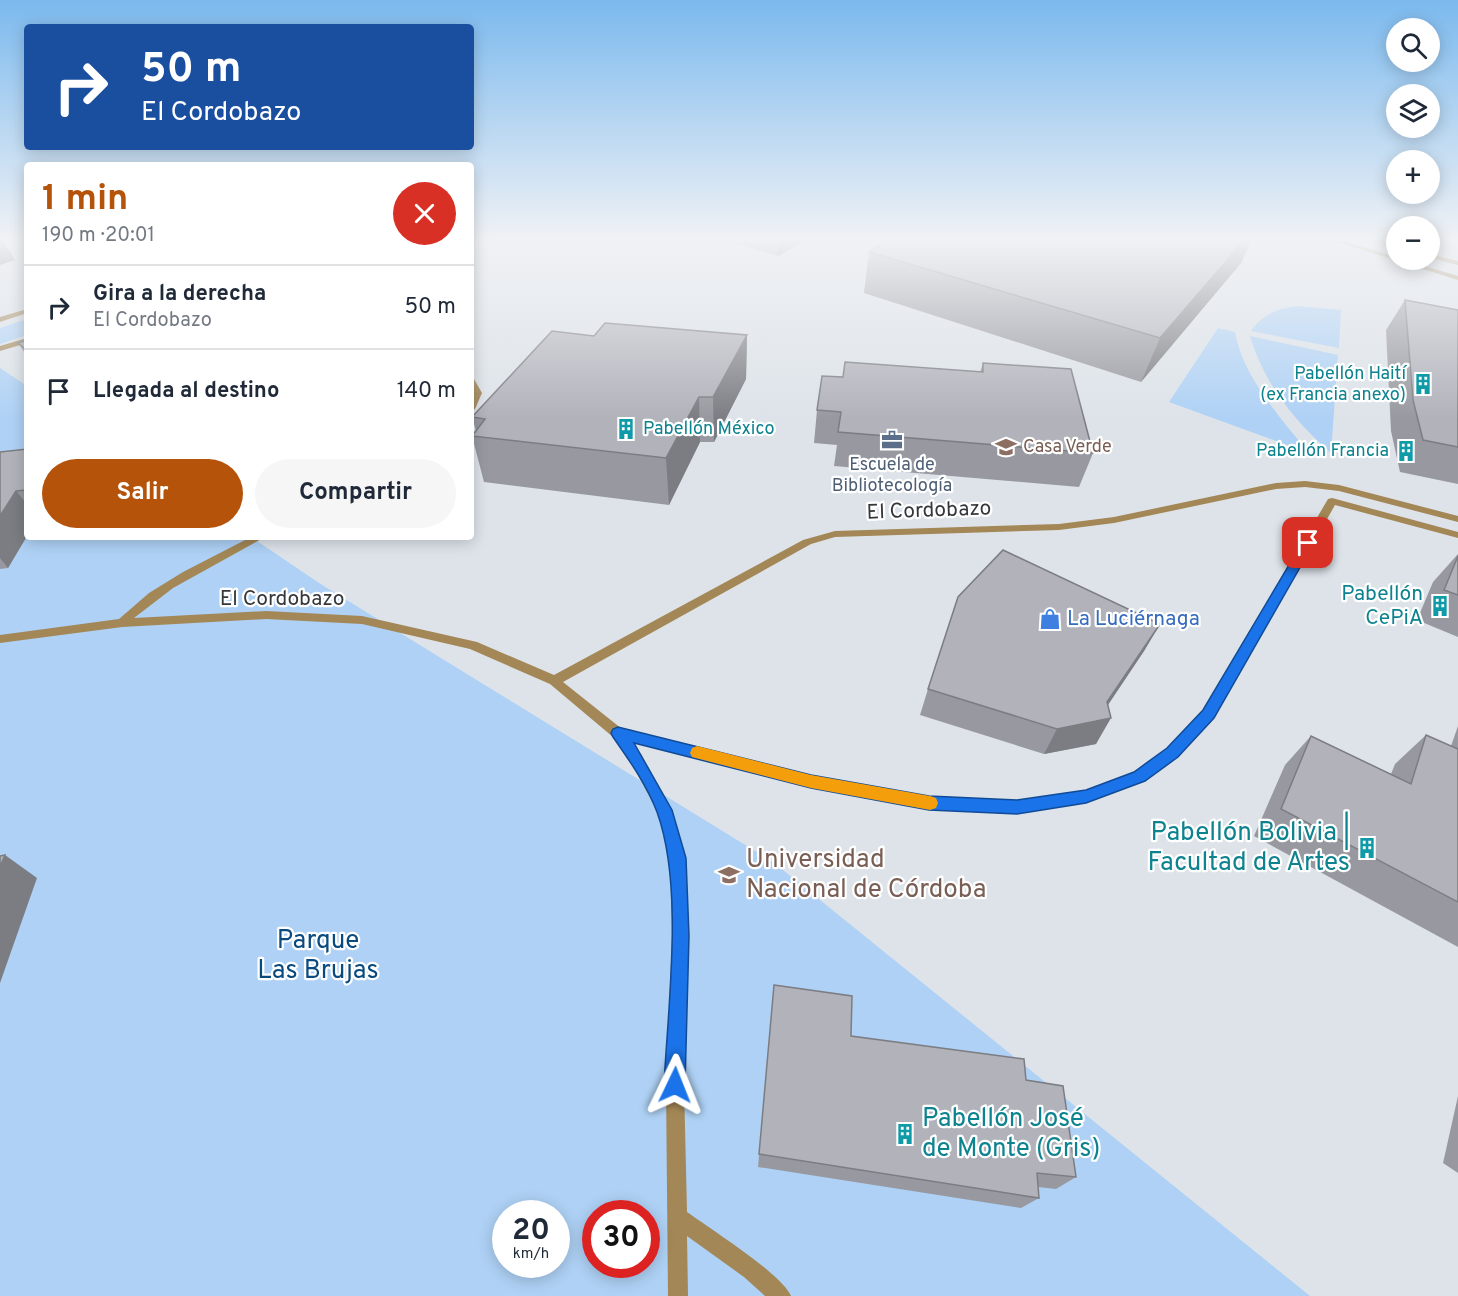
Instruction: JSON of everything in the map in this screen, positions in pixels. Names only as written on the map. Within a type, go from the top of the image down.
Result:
[{"type":"street","points":[[0,320],[24,312]]},
{"type":"street","points":[[0,349],[24,341]]},
{"type":"street","points":[[474,386],[478,393],[474,402]]},
{"type":"street","name":"El Cordobazo","points":[[554,681],[807,542],[835,534],[1059,527],[1114,520],[1276,486],[1305,484],[1339,488],[1458,519]]},
{"type":"street","name":"El Cordobazo","points":[[0,639],[122,623],[266,615],[362,620],[473,645],[554,681],[618,733],[811,781],[929,803],[1017,807],[1086,796],[1139,777],[1173,752],[1209,714],[1339,488]]},
{"type":"street","points":[[1332,501],[1458,535]]},
{"type":"street","points":[[122,623],[140,604],[170,583],[254,540]]},
{"type":"street","points":[[618,733],[636,758],[664,810],[678,858],[680,936],[675,1085],[678,1296]]},
{"type":"street","points":[[676,1216],[751,1270],[781,1296]]},
{"type":"green space","points":[[1298,306],[1341,310],[1339,348],[1251,331],[1260,320],[1272,313]]},
{"type":"green space","points":[[24,320],[24,336],[0,344],[0,328]]},
{"type":"green space","points":[[1218,328],[1235,332],[1239,348],[1253,378],[1272,407],[1303,446],[1301,450],[1169,402]]},
{"type":"green space","points":[[1250,336],[1338,355],[1331,453],[1317,441],[1282,400],[1263,370]]},
{"type":"green space","name":"Parque Las Brujas","points":[[0,368],[24,384],[24,540],[255,540],[319,583],[773,862],[1310,1296],[0,1296]]},
{"type":"building","points":[[1023,297],[1195,297],[1160,338]]},
{"type":"building","points":[[1405,300],[1458,310],[1458,447],[1423,440],[1413,400]]},
{"type":"building","points":[[605,323],[747,335],[713,397],[699,397],[666,458],[474,436],[485,419],[474,417],[474,415],[552,331],[594,336]]},
{"type":"building","points":[[845,362],[983,372],[983,363],[1071,369],[1093,453],[838,432],[841,412],[817,410],[822,376],[843,377]]},
{"type":"building","points":[[24,449],[24,490],[16,491],[0,516],[0,452]]},
{"type":"building","points":[[1003,550],[1160,624],[1107,702],[1111,718],[1057,729],[928,689],[958,597]]},
{"type":"building","points":[[1458,556],[1458,595],[1444,590]]},
{"type":"building","points":[[1426,735],[1458,749],[1458,902],[1281,809],[1311,736],[1411,784]]},
{"type":"building","points":[[5,855],[0,867],[0,856]]},
{"type":"building","name":"Pabellón José de Monte (Gris)","points":[[774,985],[852,996],[851,1036],[1024,1059],[1026,1080],[1063,1086],[1076,1177],[1037,1173],[1039,1198],[759,1154]]},
{"type":"slow traffic","points":[[697,753],[811,781],[930,803]]},
{"type":"place","name":"Pabellón Haití (ex Francia anexo)","points":[[1423,384]]},
{"type":"place","name":"Pabellón México","points":[[626,429]]},
{"type":"place","name":"Escuela de Bibliotecología","points":[[892,440]]},
{"type":"place","name":"Casa Verde","points":[[1006,447]]},
{"type":"place","name":"Pabellón Francia","points":[[1406,451]]},
{"type":"place","name":"Pabellón CePiA","points":[[1440,606]]},
{"type":"place","name":"La Luciérnaga","points":[[1050,619]]},
{"type":"place","name":"Pabellón Bolivia | Facultad de Artes","points":[[1367,848]]},
{"type":"place","name":"Universidad Nacional de Córdoba","points":[[729,875]]},
{"type":"place","name":"Pabellón José de Monte (Gris)","points":[[905,1134]]},
{"type":"route","points":[[675,1085],[680,936],[678,858],[664,810],[636,758],[618,733],[811,781],[929,803],[1017,807],[1086,796],[1139,777],[1173,752],[1209,714],[1308,543]]}]
